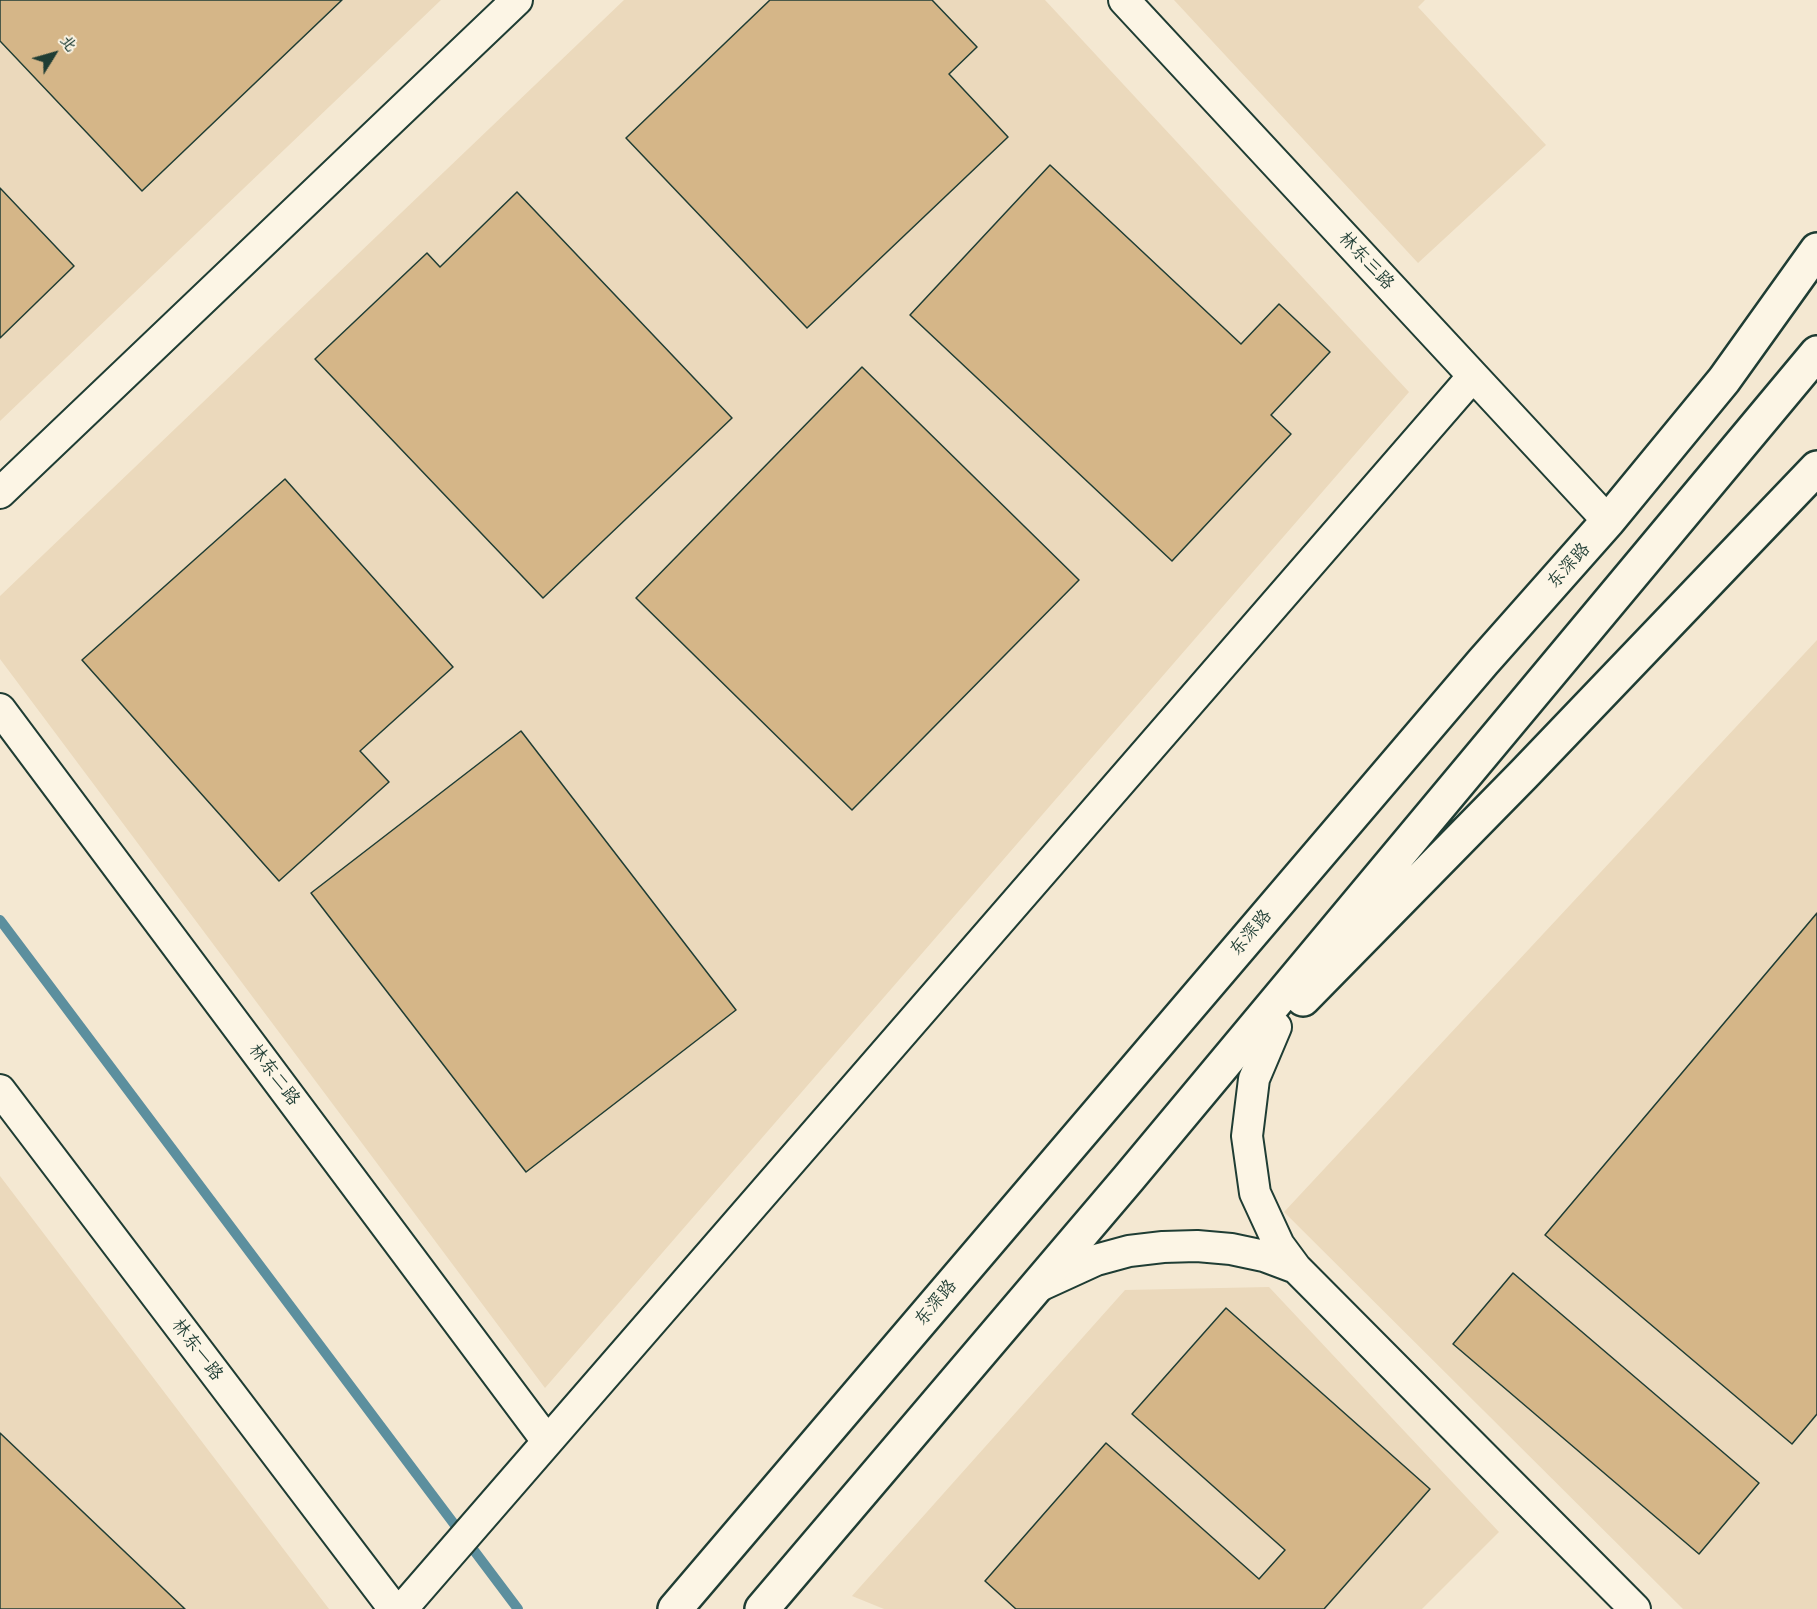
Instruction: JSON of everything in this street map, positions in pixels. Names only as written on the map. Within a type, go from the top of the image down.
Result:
[{"type":"highway","name":"东深路","points":[[675,1609],[1475,671],[1608,521],[1724,380],[1817,250]]},
{"type":"highway","points":[[762,1609],[1128,1179],[1817,353]]},
{"type":"highway","points":[[1128,1179],[1516,782],[1817,468]]},
{"type":"street","points":[[0,493],[517,0]]},
{"type":"street","name":"林东三路","points":[[1124,0],[1608,521]]},
{"type":"street","points":[[402,1609],[1473,376]]},
{"type":"street","name":"林东二路","points":[[0,709],[548,1441]]},
{"type":"street","points":[[1276,1027],[1254,1079],[1247,1136],[1249,1164],[1255,1193],[1266,1219],[1296,1268],[1635,1609]]},
{"type":"street","name":"林东一路","points":[[0,1090],[394,1609]]},
{"type":"street","points":[[1035,1288],[1065,1272],[1096,1260],[1129,1251],[1163,1247],[1197,1246],[1231,1249],[1264,1256],[1296,1268]]},
{"type":"shaded area","points":[[0,0],[441,0],[0,421]]},
{"type":"shaded area","points":[[624,0],[1045,0],[1409,392],[545,1388],[0,659],[0,596]]},
{"type":"shaded area","points":[[1174,0],[1425,0],[1418,7],[1546,145],[1418,263]]},
{"type":"shaded area","points":[[1817,640],[1817,1609],[1683,1609],[1284,1212]]},
{"type":"shaded area","points":[[0,1176],[329,1609],[0,1609]]},
{"type":"shaded area","points":[[1269,1287],[1499,1532],[1422,1609],[884,1609],[852,1596],[1125,1290]]},
{"type":"building","points":[[0,0],[342,0],[142,191],[0,41]]},
{"type":"building","points":[[770,0],[932,0],[977,47],[949,74],[1008,137],[807,328],[626,138]]},
{"type":"building","points":[[1050,165],[1241,344],[1279,304],[1330,352],[1271,415],[1291,434],[1172,561],[910,315]]},
{"type":"building","points":[[0,188],[74,266],[0,338]]},
{"type":"building","points":[[517,192],[732,418],[543,598],[315,359],[427,253],[440,267]]},
{"type":"building","points":[[862,367],[1079,580],[852,810],[636,598]]},
{"type":"building","points":[[285,479],[453,667],[360,751],[389,782],[279,881],[82,660]]},
{"type":"building","points":[[521,731],[736,1010],[526,1172],[311,893]]},
{"type":"building","points":[[1817,913],[1817,1414],[1792,1444],[1545,1235]]},
{"type":"building","points":[[1513,1273],[1759,1483],[1699,1554],[1453,1344]]},
{"type":"building","points":[[1226,1308],[1430,1489],[1324,1609],[1016,1609],[985,1581],[1106,1443],[1259,1579],[1285,1550],[1132,1414]]},
{"type":"building","points":[[0,1433],[185,1609],[0,1609]]},
{"type":"waterway","points":[[0,920],[518,1609]]}]
